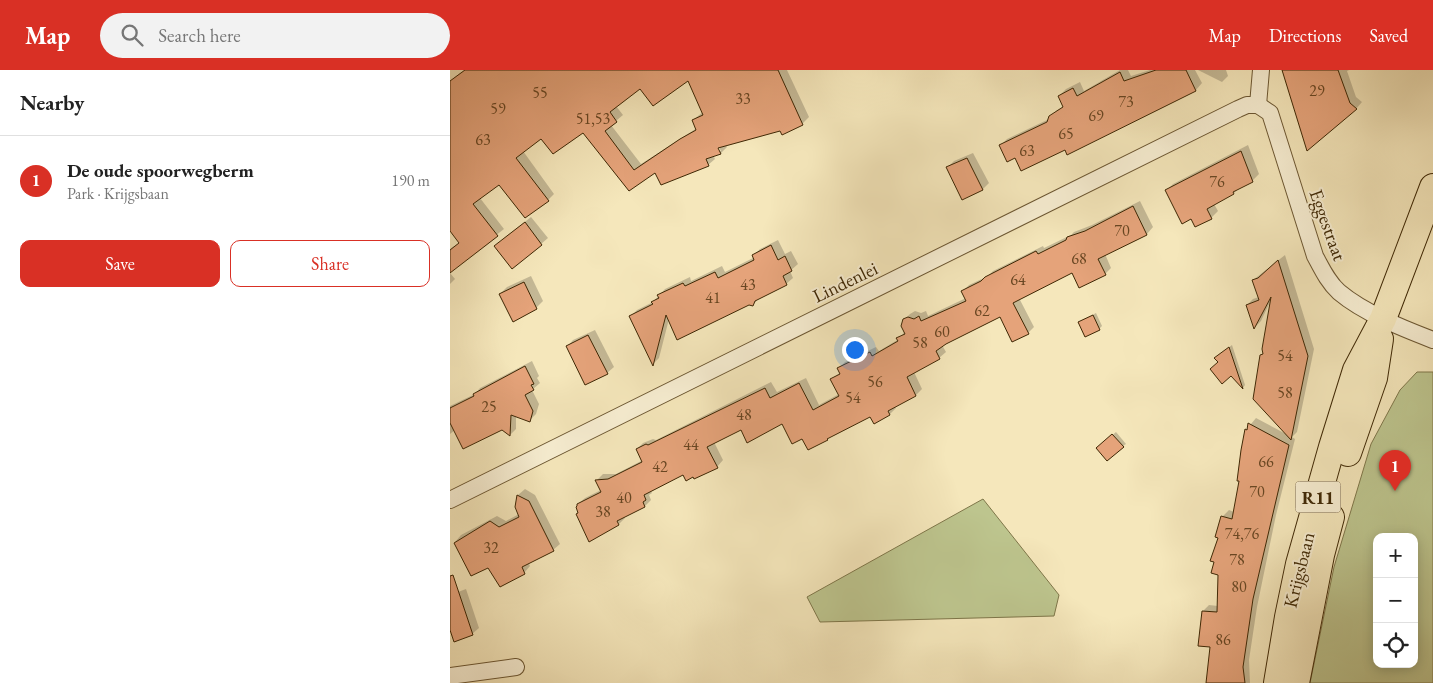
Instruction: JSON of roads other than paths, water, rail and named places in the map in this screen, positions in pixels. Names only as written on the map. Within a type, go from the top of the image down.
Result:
[{"type":"main road","name":"Krijgsbaan","points":[[1277,683],[1288,617],[1300,564],[1332,447],[1356,370],[1382,319],[1433,187]]},
{"type":"main road","name":"Krijgsbaan","points":[[1296,683],[1321,555],[1350,449],[1374,378],[1382,319]]},
{"type":"street","points":[[1258,105],[1261,70]]},
{"type":"street","name":"Lindenlei","points":[[450,500],[1238,109],[1247,105],[1258,105]]},
{"type":"street","name":"Eggestraat","points":[[1258,105],[1270,113],[1315,256],[1326,277],[1340,292],[1382,319],[1433,340]]},
{"type":"street","points":[[450,676],[516,667]]},
{"type":"place","name":"De oude spoorwegberm","points":[[1395,491]]}]
